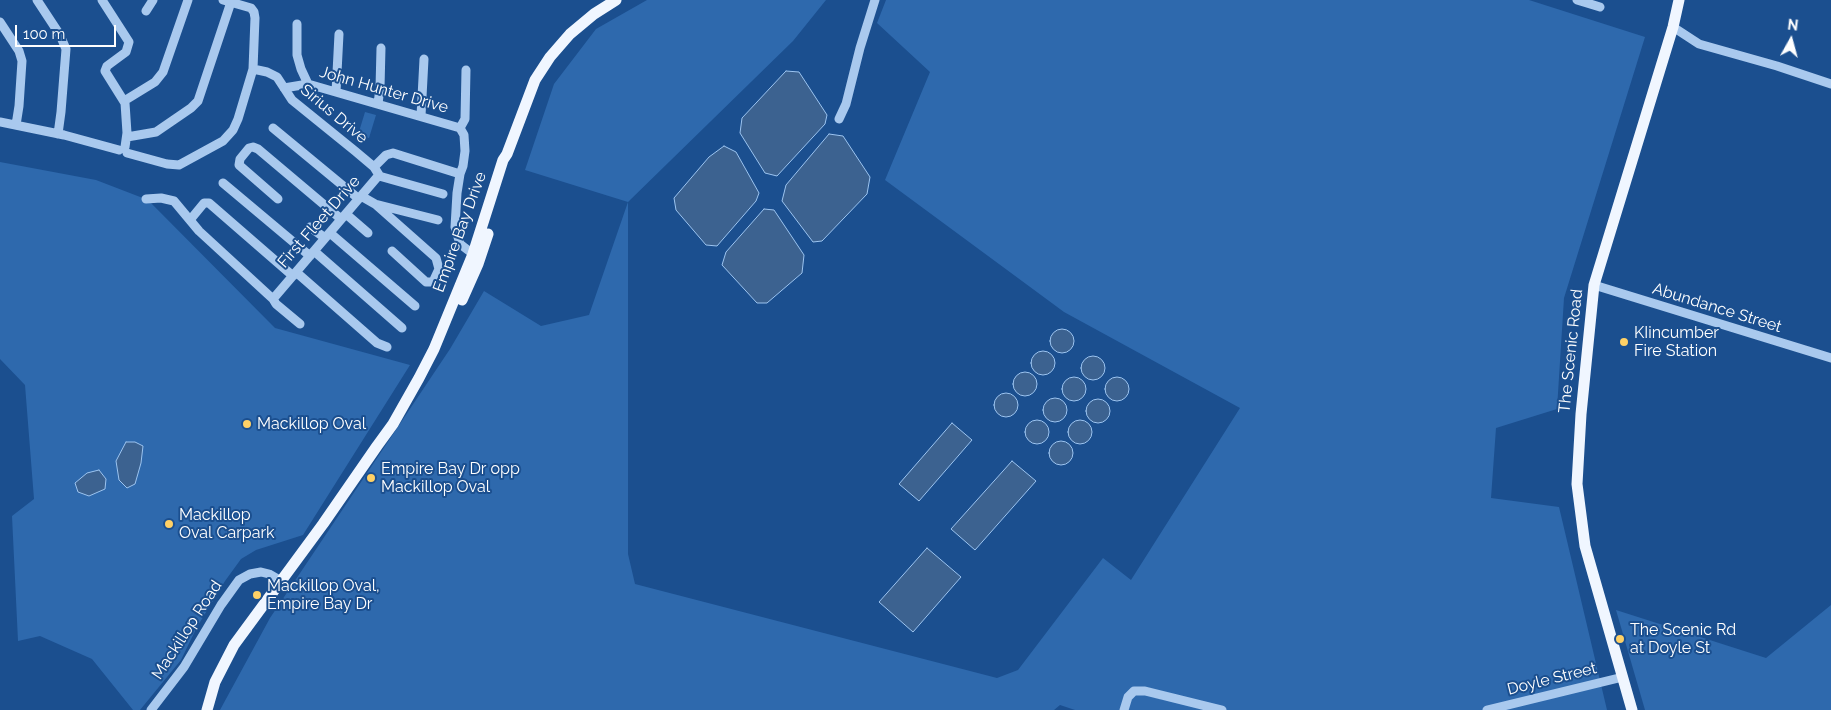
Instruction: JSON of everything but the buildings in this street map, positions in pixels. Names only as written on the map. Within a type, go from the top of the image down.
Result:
[{"type":"main road","name":"Empire Bay Drive","points":[[206,710],[215,682],[234,645],[393,424],[434,349],[474,254],[502,160],[531,89],[550,57],[570,34],[616,0]]},
{"type":"main road","name":"The Scenic Road","points":[[1632,710],[1584,546],[1577,484],[1581,414],[1594,285],[1673,27],[1679,0]]},
{"type":"main road","name":"Empire Bay Drive","points":[[434,349],[447,330],[483,251],[507,161],[506,154]]},
{"type":"main road","points":[[470,283],[470,275],[475,260],[474,254],[481,246],[490,228]]},
{"type":"street","points":[[38,0],[60,35],[66,49],[58,134]]},
{"type":"street","points":[[102,0],[129,42],[129,47],[124,54],[105,69],[108,77],[124,101],[127,137],[124,150]]},
{"type":"street","points":[[146,11],[153,0]]},
{"type":"street","points":[[124,101],[155,82],[163,72],[188,0]]},
{"type":"street","points":[[839,119],[846,104],[860,48],[875,0]]},
{"type":"street","points":[[1576,0],[1600,7]]},
{"type":"street","points":[[0,122],[124,150],[175,165],[183,163],[223,141],[230,135],[236,125],[253,69],[254,12],[251,8],[227,1],[198,101],[156,132],[127,137]]},
{"type":"street","points":[[0,22],[17,47],[22,61],[16,125]]},
{"type":"street","points":[[297,24],[297,55],[308,84]]},
{"type":"street","points":[[1673,27],[1699,44],[1778,66],[1831,84]]},
{"type":"street","points":[[336,92],[339,34]]},
{"type":"street","points":[[378,104],[381,48]]},
{"type":"street","points":[[421,116],[424,59]]},
{"type":"street","name":"Sirius Drive","points":[[253,69],[273,74],[280,80],[292,100],[374,167]]},
{"type":"street","points":[[460,128],[465,119],[466,70]]},
{"type":"street","name":"John Hunter Drive","points":[[284,88],[308,84],[460,128],[464,135],[465,151],[464,166],[460,174],[455,227],[460,244],[474,254]]},
{"type":"street","points":[[272,128],[360,198],[375,204],[438,220]]},
{"type":"street","points":[[278,198],[240,165],[240,159],[250,147],[258,149],[344,217],[368,233]]},
{"type":"street","name":"First Fleet Drive","points":[[273,299],[378,176],[374,167],[386,155],[393,153],[460,174]]},
{"type":"street","points":[[378,176],[443,194]]},
{"type":"street","points":[[223,183],[402,328]]},
{"type":"street","points":[[146,199],[160,198],[171,200],[177,204],[200,232],[273,299],[276,304],[300,324]]},
{"type":"street","points":[[190,220],[204,203],[209,203],[377,343],[387,347]]},
{"type":"street","points":[[375,204],[436,258],[439,269],[433,282],[426,282],[392,251]]},
{"type":"street","points":[[310,227],[327,236],[415,306]]},
{"type":"street","name":"Abundance Street","points":[[1594,285],[1831,358]]},
{"type":"street","name":"Mackillop Road","points":[[151,710],[184,668],[221,605],[239,580],[250,574],[261,572],[281,581]]},
{"type":"street","name":"Doyle Street","points":[[1487,710],[1623,677]]},
{"type":"street","points":[[1124,710],[1128,697],[1134,691],[1222,710]]},
{"type":"shaded area","points":[[647,0],[826,0],[793,41],[628,202],[525,170],[554,84],[596,29]]},
{"type":"shaded area","points":[[886,0],[1529,0],[1645,37],[1564,298],[1557,409],[1496,428],[1491,498],[1559,507],[1607,710],[1075,710],[1060,705],[1054,710],[220,710],[270,618],[450,349],[484,291],[541,326],[589,315],[628,202],[628,554],[635,584],[997,678],[1018,670],[1103,558],[1131,580],[1240,408],[1064,312],[885,180],[930,72],[877,23]]},
{"type":"shaded area","points":[[786,71],[799,72],[827,115],[825,124],[777,176],[765,173],[740,133],[742,118]]},
{"type":"shaded area","points":[[365,112],[376,115],[369,138],[358,135]]},
{"type":"shaded area","points":[[829,134],[843,136],[870,177],[867,194],[822,241],[813,242],[782,201],[786,185]]},
{"type":"shaded area","points":[[724,146],[736,152],[759,193],[756,201],[717,246],[706,245],[676,210],[674,198],[709,157]]},
{"type":"shaded area","points":[[0,162],[96,180],[148,200],[275,328],[410,365],[303,535],[256,550],[241,559],[197,627],[181,660],[140,710],[133,710],[92,659],[40,636],[18,641],[12,516],[34,499],[25,385],[0,359]]},
{"type":"shaded area","points":[[764,209],[774,210],[804,255],[802,273],[767,303],[757,303],[722,265],[726,252]]},
{"type":"shaded area","points":[[1062,329],[1071,332],[1074,341],[1071,350],[1062,353],[1053,350],[1050,341],[1053,332]]},
{"type":"shaded area","points":[[1043,351],[1052,354],[1055,363],[1052,372],[1043,375],[1034,372],[1031,363],[1034,354]]},
{"type":"shaded area","points":[[1093,356],[1102,359],[1105,368],[1102,377],[1093,380],[1084,377],[1081,368],[1084,359]]},
{"type":"shaded area","points":[[1025,372],[1034,375],[1037,384],[1034,393],[1025,396],[1016,393],[1013,384],[1016,375]]},
{"type":"shaded area","points":[[1074,377],[1083,380],[1086,389],[1083,398],[1074,401],[1065,398],[1062,389],[1065,380]]},
{"type":"shaded area","points":[[1117,377],[1126,380],[1129,389],[1126,398],[1117,401],[1108,398],[1105,389],[1108,380]]},
{"type":"shaded area","points":[[1006,393],[1015,396],[1018,405],[1015,414],[1006,417],[997,414],[994,405],[997,396]]},
{"type":"shaded area","points":[[1055,398],[1064,401],[1067,410],[1064,419],[1055,422],[1046,419],[1043,410],[1046,401]]},
{"type":"shaded area","points":[[1098,399],[1107,402],[1110,411],[1107,420],[1098,423],[1089,420],[1086,411],[1089,402]]},
{"type":"shaded area","points":[[1037,420],[1046,423],[1049,432],[1046,441],[1037,444],[1028,441],[1025,432],[1028,423]]},
{"type":"shaded area","points":[[1080,420],[1089,423],[1092,432],[1089,441],[1080,444],[1071,441],[1068,432],[1071,423]]},
{"type":"shaded area","points":[[952,423],[972,440],[919,501],[899,484]]},
{"type":"shaded area","points":[[1061,441],[1070,444],[1073,453],[1070,462],[1061,465],[1052,462],[1049,453],[1052,444]]},
{"type":"shaded area","points":[[126,442],[135,442],[143,446],[141,463],[135,484],[127,488],[119,480],[116,461]]},
{"type":"shaded area","points":[[1012,461],[1036,481],[975,550],[951,529]]},
{"type":"shaded area","points":[[99,470],[106,479],[105,489],[89,496],[78,492],[75,483],[87,473]]},
{"type":"shaded area","points":[[927,548],[961,577],[913,632],[879,602]]},
{"type":"shaded area","points":[[1831,605],[1831,710],[1645,710],[1616,610],[1766,658]]},
{"type":"place","name":"KIincumber Fire Station","points":[[1624,342]]},
{"type":"place","name":"Mackillop Oval","points":[[247,424]]},
{"type":"place","name":"Empire Bay Dr opp Mackillop Oval","points":[[371,478]]},
{"type":"place","name":"Mackillop Oval Carpark","points":[[169,524]]},
{"type":"place","name":"Mackillop Oval, Empire Bay Dr","points":[[257,595]]},
{"type":"place","name":"The Scenic Rd at Doyle St","points":[[1620,639]]}]
